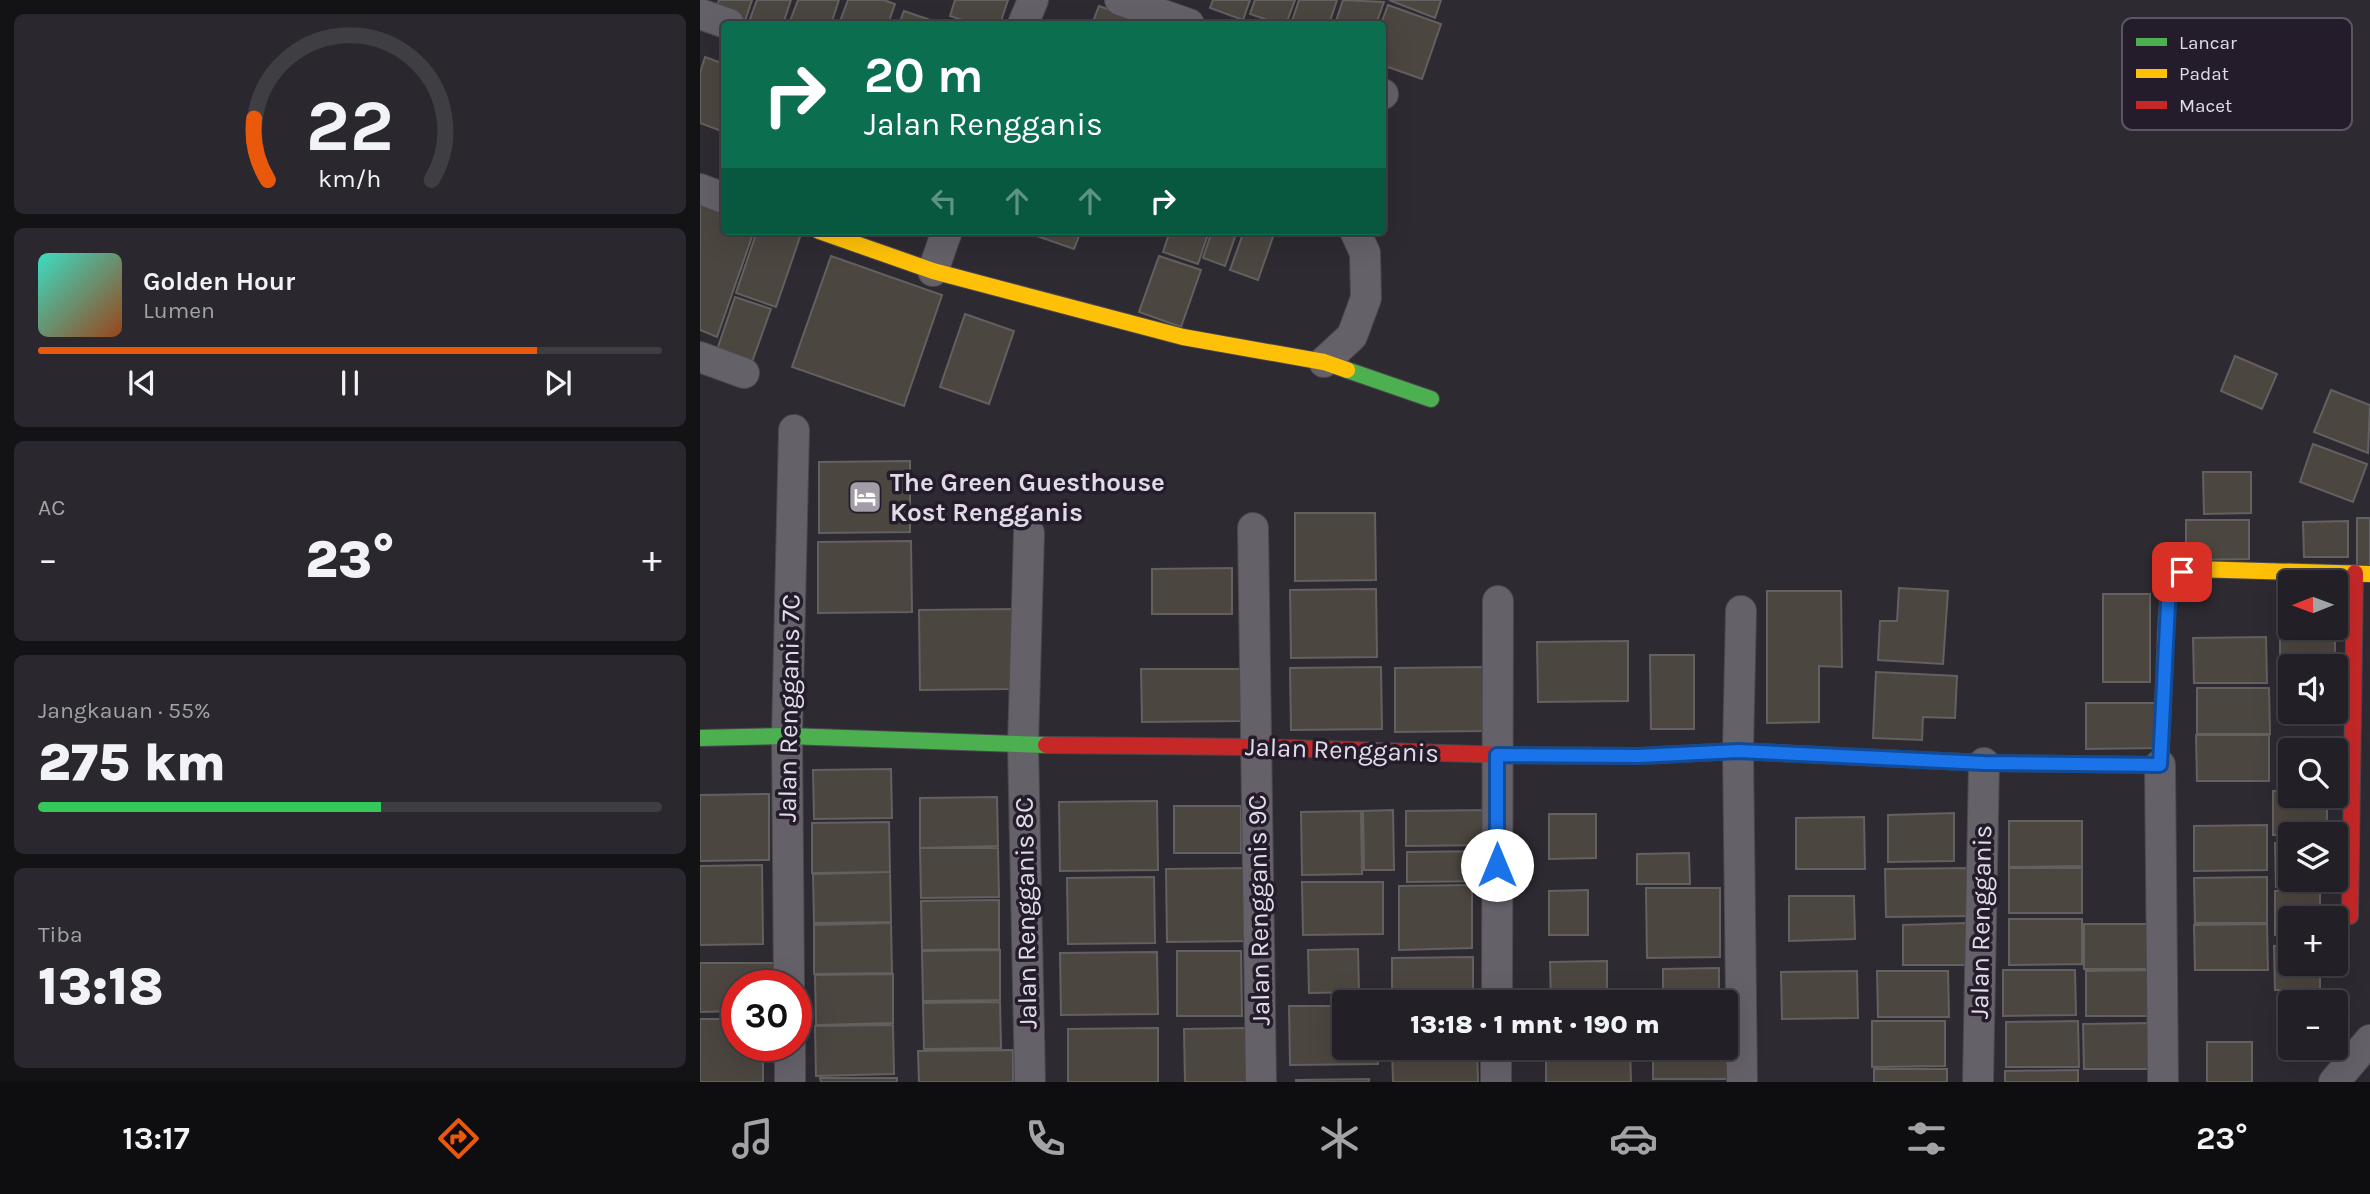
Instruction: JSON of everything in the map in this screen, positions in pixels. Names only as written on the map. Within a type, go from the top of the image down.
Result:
[{"type":"street","points":[[1024,21],[1033,0]]},
{"type":"street","points":[[1120,0],[1180,21]]},
{"type":"street","points":[[700,14],[721,21]]},
{"type":"street","points":[[700,189],[721,197]]},
{"type":"street","points":[[830,235],[933,271],[1183,337],[1324,362],[1431,398]]},
{"type":"street","points":[[933,271],[946,235]]},
{"type":"street","points":[[1324,362],[1352,336],[1366,298],[1365,253],[1356,235]]},
{"type":"street","points":[[700,357],[744,373]]},
{"type":"street","name":"Jalan Rengganis 7C","points":[[789,970],[787,736],[794,430]]},
{"type":"street","name":"Jalan Rengganis 9C","points":[[1253,528],[1261,1082]]},
{"type":"street","name":"Jalan Rengganis 8C","points":[[1029,533],[1023,745],[1030,1082]]},
{"type":"street","points":[[2163,1082],[2160,765],[2165,628],[2172,576],[2193,569],[2362,573],[2350,916]]},
{"type":"street","points":[[1497,990],[1498,601]]},
{"type":"street","points":[[1741,611],[1738,751],[1742,1082]]},
{"type":"street","name":"Jalan Rengganis","points":[[700,738],[787,736],[1023,745],[1256,747],[1497,755],[1639,756],[1738,751],[1984,763],[2160,765]]},
{"type":"street","name":"Jalan Rengganis","points":[[1978,1082],[1984,763]]},
{"type":"street","points":[[2334,1082],[2370,1040]]},
{"type":"street","points":[[1496,1060],[1496,1082]]},
{"type":"street","points":[[790,1061],[790,1082]]},
{"type":"building","points":[[719,0],[752,0],[745,21],[715,10]]},
{"type":"building","points":[[757,0],[791,0],[784,21],[750,19]]},
{"type":"building","points":[[798,0],[839,0],[832,21],[790,21]]},
{"type":"building","points":[[848,0],[884,0],[895,4],[889,21],[840,21]]},
{"type":"building","points":[[955,0],[1008,0],[1001,21],[966,21],[950,16]]},
{"type":"building","points":[[1213,0],[1250,0],[1243,20],[1210,8]]},
{"type":"building","points":[[1255,0],[1295,0],[1287,21],[1270,21],[1250,14]]},
{"type":"building","points":[[1299,0],[1337,0],[1330,21],[1292,21]]},
{"type":"building","points":[[1343,0],[1384,2],[1377,21],[1336,21]]},
{"type":"building","points":[[1389,0],[1441,0],[1435,18]]},
{"type":"building","points":[[1388,5],[1441,24],[1422,79],[1386,66],[1386,21],[1382,21]]},
{"type":"building","points":[[1099,6],[1141,21],[1093,21]]},
{"type":"building","points":[[904,11],[933,21],[900,21]]},
{"type":"building","points":[[705,57],[721,63],[721,131],[700,123],[700,73]]},
{"type":"building","points":[[700,196],[721,203],[721,235],[753,235],[717,337],[700,330]]},
{"type":"building","points":[[756,235],[801,235],[776,307],[736,293]]},
{"type":"building","points":[[1034,235],[1079,235],[1074,249]]},
{"type":"building","points":[[1169,235],[1208,235],[1198,264],[1163,252]]},
{"type":"building","points":[[1211,235],[1236,235],[1225,266],[1203,258]]},
{"type":"building","points":[[1243,235],[1274,235],[1258,280],[1230,270]]},
{"type":"building","points":[[831,256],[942,295],[904,406],[792,367]]},
{"type":"building","points":[[1159,256],[1201,270],[1181,327],[1139,312]]},
{"type":"building","points":[[735,297],[771,309],[752,362],[717,350]]},
{"type":"building","points":[[965,314],[1014,331],[989,404],[940,387]]},
{"type":"building","points":[[2235,356],[2277,374],[2262,409],[2221,391]]},
{"type":"building","points":[[2331,390],[2370,405],[2368,453],[2314,432]]},
{"type":"building","points":[[2313,444],[2367,464],[2353,502],[2300,482]]},
{"type":"building","name":"The Green Guesthouse Kost Rengganis","points":[[910,461],[910,532],[819,533],[819,462]]},
{"type":"building","points":[[2203,472],[2251,472],[2251,513],[2204,514]]},
{"type":"building","points":[[1295,513],[1375,513],[1376,580],[1295,581]]},
{"type":"building","points":[[2357,518],[2370,518],[2370,569],[2357,569]]},
{"type":"building","points":[[2186,520],[2249,520],[2249,559],[2186,560]]},
{"type":"building","points":[[2348,521],[2348,557],[2304,557],[2303,522]]},
{"type":"building","points":[[911,541],[912,612],[818,613],[818,542]]},
{"type":"building","points":[[1232,568],[1232,614],[1152,614],[1152,569]]},
{"type":"building","points":[[1899,588],[1948,591],[1943,664],[1878,660],[1880,621],[1897,621]]},
{"type":"building","points":[[1376,589],[1377,657],[1291,658],[1290,590]]},
{"type":"building","points":[[1767,591],[1841,591],[1842,667],[1819,666],[1819,722],[1767,723]]},
{"type":"building","points":[[2103,594],[2150,594],[2150,682],[2103,682]]},
{"type":"building","points":[[1013,609],[1014,689],[920,690],[919,610]]},
{"type":"building","points":[[2266,637],[2267,683],[2194,683],[2193,638]]},
{"type":"building","points":[[2280,640],[2335,640],[2335,654],[2280,654]]},
{"type":"building","points":[[1628,641],[1628,701],[1538,702],[1537,642]]},
{"type":"building","points":[[1650,655],[1694,655],[1694,729],[1651,729]]},
{"type":"building","points":[[1381,667],[1382,729],[1291,730],[1290,668]]},
{"type":"building","points":[[1483,667],[1484,731],[1395,732],[1395,668]]},
{"type":"building","points":[[1141,669],[1243,669],[1243,721],[1142,722]]},
{"type":"building","points":[[1876,672],[1957,676],[1955,718],[1923,717],[1922,740],[1873,738]]},
{"type":"building","points":[[2197,688],[2269,688],[2270,734],[2197,734]]},
{"type":"building","points":[[2086,703],[2158,703],[2159,748],[2086,749]]},
{"type":"building","points":[[2196,735],[2269,735],[2269,781],[2197,781]]},
{"type":"building","points":[[891,769],[892,818],[814,819],[813,770]]},
{"type":"building","points":[[2273,791],[2278,791],[2278,808],[2327,808],[2327,822],[2278,822],[2278,835],[2273,835]]},
{"type":"building","points":[[769,794],[769,860],[700,861],[700,795]]},
{"type":"building","points":[[997,797],[998,846],[920,848],[920,798]]},
{"type":"building","points":[[1157,801],[1158,870],[1060,871],[1059,802]]},
{"type":"building","points":[[1174,806],[1241,806],[1241,853],[1174,853]]},
{"type":"building","points":[[1393,810],[1394,870],[1364,870],[1363,811]]},
{"type":"building","points":[[1492,810],[1493,845],[1406,846],[1406,811]]},
{"type":"building","points":[[1361,811],[1362,874],[1302,875],[1301,812]]},
{"type":"building","points":[[1954,813],[1954,861],[1888,862],[1888,815]]},
{"type":"building","points":[[1549,814],[1596,814],[1596,858],[1549,859]]},
{"type":"building","points":[[1864,817],[1865,869],[1796,869],[1796,818]]},
{"type":"building","points":[[2009,821],[2082,821],[2082,866],[2009,867]]},
{"type":"building","points":[[889,822],[890,872],[812,873],[812,823]]},
{"type":"building","points":[[2267,825],[2267,870],[2194,871],[2194,826]]},
{"type":"building","points":[[2275,843],[2278,843],[2278,887]]},
{"type":"building","points":[[920,848],[998,848],[999,897],[921,898]]},
{"type":"building","points":[[1496,851],[1496,881],[1407,882],[1407,852]]},
{"type":"building","points":[[1689,853],[1690,884],[1637,884],[1637,854]]},
{"type":"building","points":[[762,865],[763,944],[700,945],[700,866]]},
{"type":"building","points":[[1252,868],[1253,941],[1167,942],[1166,869]]},
{"type":"building","points":[[1975,868],[1975,916],[1886,917],[1885,869]]},
{"type":"building","points":[[2009,868],[2082,868],[2082,913],[2009,913]]},
{"type":"building","points":[[890,872],[891,922],[814,923],[813,874]]},
{"type":"building","points":[[1154,877],[1155,943],[1068,944],[1067,878]]},
{"type":"building","points":[[2267,877],[2267,923],[2195,923],[2194,878]]},
{"type":"building","points":[[1302,882],[1383,882],[1383,934],[1303,935]]},
{"type":"building","points":[[1472,885],[1472,948],[1399,950],[1399,886]]},
{"type":"building","points":[[1646,888],[1720,888],[1720,957],[1647,958]]},
{"type":"building","points":[[1588,890],[1588,935],[1549,935],[1549,891]]},
{"type":"building","points":[[2275,891],[2320,892],[2320,906],[2278,906],[2278,935],[2275,935]]},
{"type":"building","points":[[1789,896],[1854,896],[1855,939],[1789,941]]},
{"type":"building","points":[[999,900],[999,949],[922,950],[921,901]]},
{"type":"building","points":[[2009,919],[2082,919],[2082,964],[2009,965]]},
{"type":"building","points":[[891,923],[892,973],[814,974],[814,925]]},
{"type":"building","points":[[1966,923],[1967,965],[1903,965],[1903,925]]},
{"type":"building","points":[[2084,924],[2157,924],[2157,969],[2084,969]]},
{"type":"building","points":[[2267,924],[2268,970],[2195,970],[2194,925]]},
{"type":"building","points":[[2274,946],[2278,946],[2278,976],[2320,976],[2320,990],[2275,990]]},
{"type":"building","points":[[1358,949],[1359,990],[1309,993],[1308,950]]},
{"type":"building","points":[[1000,950],[1000,1000],[923,1001],[922,951]]},
{"type":"building","points":[[1177,951],[1241,951],[1242,1016],[1177,1016]]},
{"type":"building","points":[[1157,952],[1158,1014],[1061,1015],[1060,953]]},
{"type":"building","points":[[1473,957],[1473,990],[1392,990],[1392,958]]},
{"type":"building","points":[[1607,961],[1607,990],[1551,990],[1550,962]]},
{"type":"building","points":[[700,963],[780,963],[780,970],[721,970],[721,1011],[700,1012]]},
{"type":"building","points":[[1719,968],[1719,990],[1663,990],[1663,969]]},
{"type":"building","points":[[2003,970],[2075,970],[2076,1015],[2003,1016]]},
{"type":"building","points":[[2159,970],[2159,1016],[2086,1016],[2086,971]]},
{"type":"building","points":[[1857,971],[1858,1018],[1782,1019],[1781,972]]},
{"type":"building","points":[[1877,971],[1948,971],[1949,1017],[1878,1017]]},
{"type":"building","points":[[893,974],[893,1023],[816,1025],[815,975]]},
{"type":"building","points":[[1000,1002],[1001,1048],[924,1049],[923,1003]]},
{"type":"building","points":[[1289,1006],[1332,1006],[1332,1060],[1378,1060],[1378,1064],[1290,1065]]},
{"type":"building","points":[[700,1019],[721,1019],[721,1061],[763,1061],[763,1082],[700,1082]]},
{"type":"building","points":[[1872,1021],[1945,1021],[1945,1066],[1872,1067]]},
{"type":"building","points":[[2078,1021],[2079,1067],[2006,1067],[2006,1022]]},
{"type":"building","points":[[2156,1023],[2157,1069],[2084,1069],[2083,1024]]},
{"type":"building","points":[[893,1025],[894,1074],[816,1076],[815,1026]]},
{"type":"building","points":[[1158,1028],[1158,1082],[1068,1082],[1068,1029]]},
{"type":"building","points":[[1250,1028],[1250,1082],[1185,1082],[1184,1029]]},
{"type":"building","points":[[2207,1042],[2252,1042],[2252,1082],[2207,1082]]},
{"type":"building","points":[[1013,1050],[1013,1082],[919,1082],[918,1051]]},
{"type":"building","points":[[1392,1060],[1477,1060],[1478,1082],[1393,1082]]},
{"type":"building","points":[[1546,1060],[1630,1060],[1631,1082],[1546,1082]]},
{"type":"building","points":[[1653,1060],[1734,1060],[1734,1079],[1653,1079]]},
{"type":"building","points":[[1874,1069],[1947,1069],[1947,1082],[1874,1082]]},
{"type":"building","points":[[2078,1070],[2078,1082],[2005,1082],[2005,1071]]},
{"type":"building","points":[[820,1078],[897,1078],[897,1082],[821,1082]]},
{"type":"building","points":[[1369,1079],[1369,1082],[1296,1082],[1296,1080]]},
{"type":"traffic: fast","points":[[1347,370],[1431,399]]},
{"type":"traffic: fast","points":[[1506,755],[1639,756],[1738,751],[1984,763],[2160,765],[2162,730]]},
{"type":"traffic: fast","points":[[700,738],[787,736],[1046,745]]},
{"type":"traffic: slow","points":[[830,235],[933,271],[1183,337],[1324,362],[1347,370]]},
{"type":"traffic: slow","points":[[2162,730],[2166,628],[2172,576],[2193,569],[2370,574]]},
{"type":"traffic: jam","points":[[2350,916],[2355,573]]},
{"type":"traffic: jam","points":[[1046,745],[1257,747],[1506,755]]},
{"type":"place","name":"The Green Guesthouse Kost Rengganis","points":[[865,497]]},
{"type":"route","points":[[1497,865],[1497,755],[1639,756],[1738,751],[1984,763],[2160,765],[2169,584],[2172,576],[2182,572]]}]
